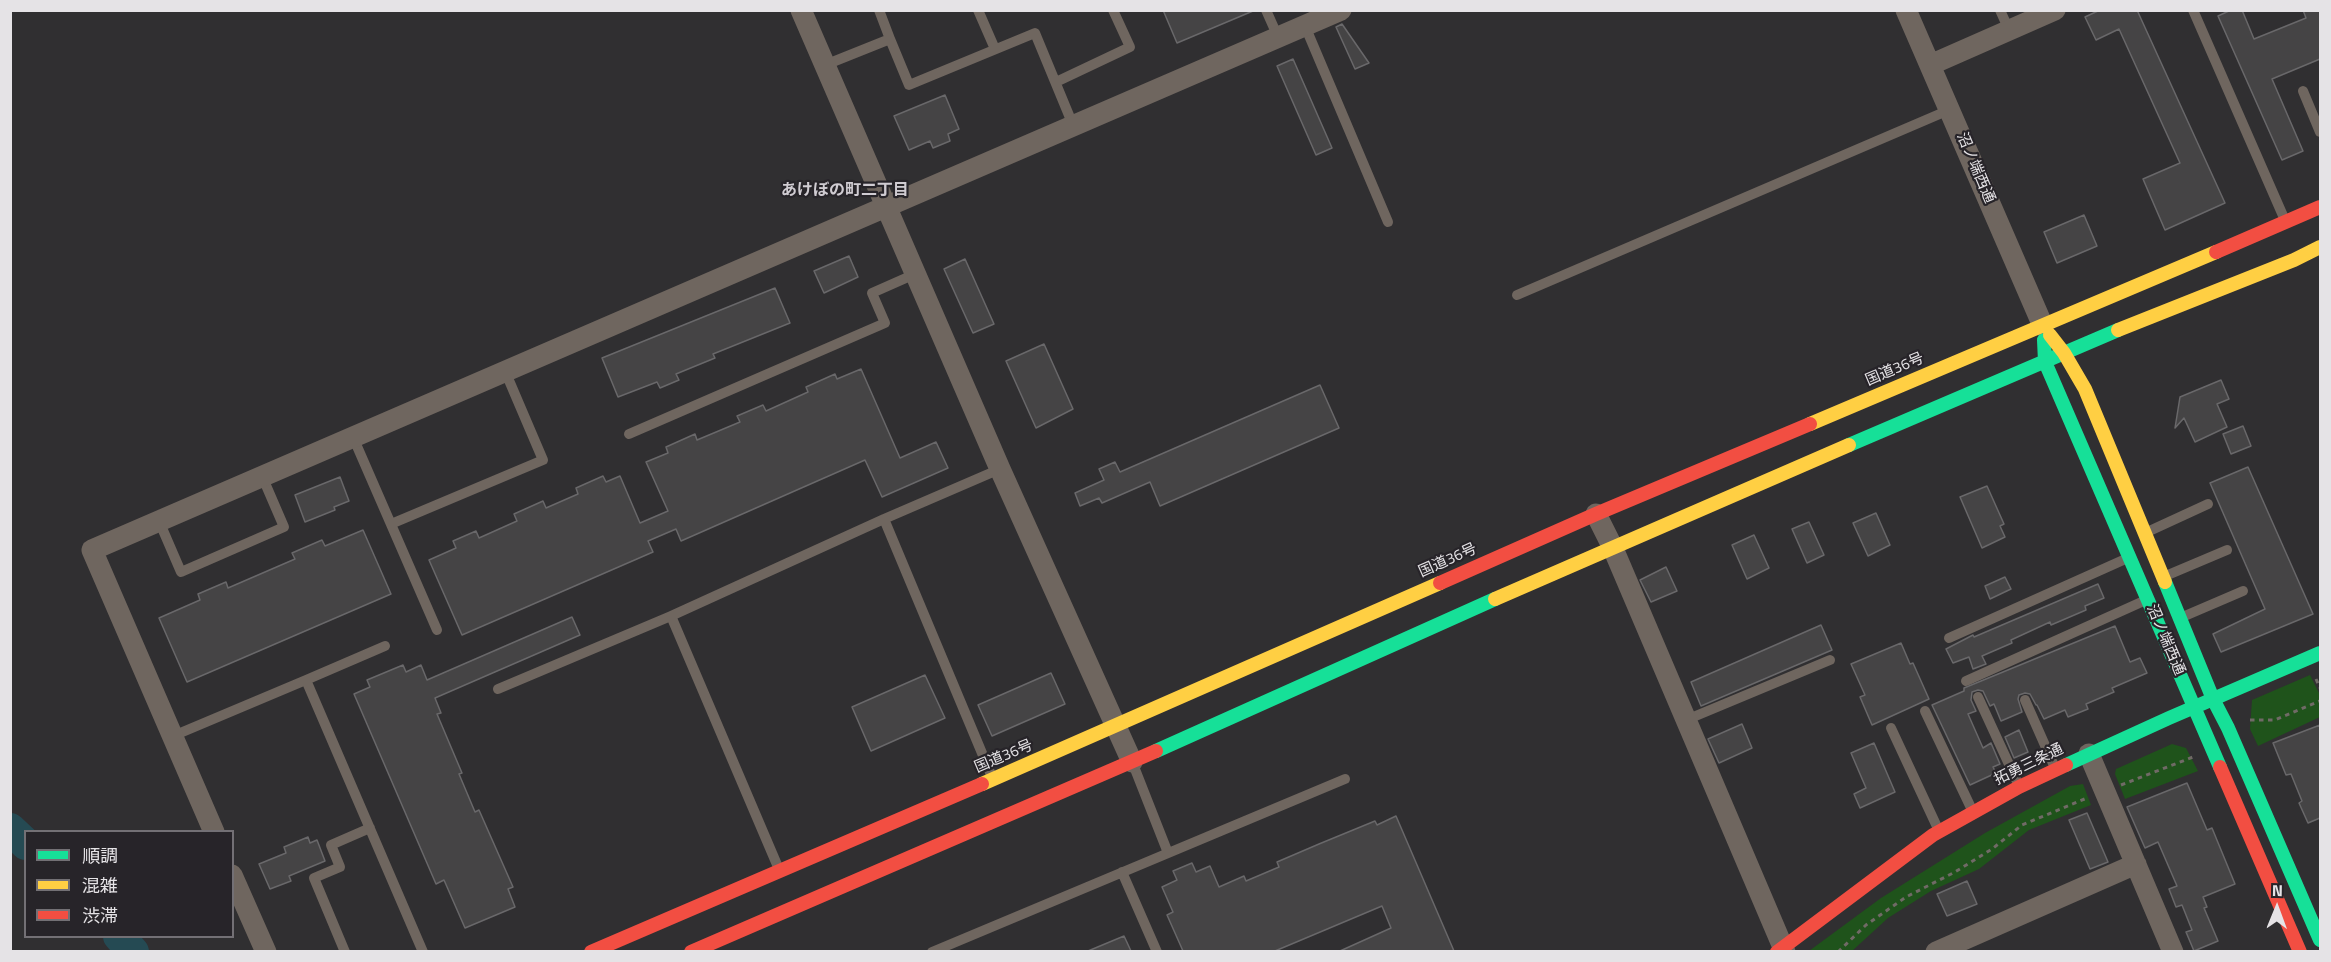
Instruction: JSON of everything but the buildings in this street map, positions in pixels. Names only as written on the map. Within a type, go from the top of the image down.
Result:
[{"type":"main road","name":"国道36号","points":[[591,951],[993,780],[1596,514],[2320,207]]},
{"type":"main road","points":[[692,951],[1132,762],[1612,546],[2064,353],[2294,260],[2320,247]]},
{"type":"main road","name":"沼ノ端西通","points":[[2043,326],[2064,353],[2085,389],[2213,699],[2228,728],[2320,940]]},
{"type":"main road","name":"沼ノ端西通","points":[[2043,326],[2045,362],[2300,951]]},
{"type":"main road","name":"拓勇三条通","points":[[1782,950],[1939,832],[2019,787],[2194,707],[2320,653]]},
{"type":"street","points":[[801,10],[1000,469],[1132,762]]},
{"type":"street","points":[[214,830],[92,550],[1341,10]]},
{"type":"street","name":"沼ノ端西通","points":[[1906,10],[2043,326]]},
{"type":"street","points":[[1930,65],[2055,10]]},
{"type":"street","points":[[1596,514],[1612,546],[1782,950]]},
{"type":"street","points":[[2089,754],[2173,951]]},
{"type":"street","points":[[1936,951],[2136,864]]},
{"type":"street","points":[[234,879],[266,951]]},
{"type":"lane","points":[[879,10],[909,85],[1035,33],[1073,125]]},
{"type":"lane","points":[[978,10],[995,49]]},
{"type":"lane","points":[[1056,82],[1130,47],[1113,10]]},
{"type":"lane","points":[[1266,10],[1278,37]]},
{"type":"lane","points":[[2000,10],[2009,30]]},
{"type":"lane","points":[[2193,10],[2286,221]]},
{"type":"lane","points":[[1305,26],[1388,222]]},
{"type":"lane","points":[[825,66],[890,39]]},
{"type":"lane","points":[[2303,91],[2320,132]]},
{"type":"lane","points":[[1517,296],[1949,110]]},
{"type":"lane","points":[[629,434],[885,323],[872,293],[915,274]]},
{"type":"lane","points":[[391,524],[543,459],[505,371]]},
{"type":"lane","points":[[353,437],[437,630]]},
{"type":"lane","points":[[498,689],[671,616],[1000,469]]},
{"type":"lane","points":[[159,521],[181,572],[284,527],[262,476]]},
{"type":"lane","points":[[2144,533],[2208,504]]},
{"type":"lane","points":[[884,519],[993,780]]},
{"type":"lane","points":[[2163,577],[2227,550]]},
{"type":"lane","points":[[1949,638],[2130,557]]},
{"type":"lane","points":[[2180,618],[2243,591]]},
{"type":"lane","points":[[1966,681],[2148,599]]},
{"type":"lane","points":[[671,616],[779,871]]},
{"type":"lane","points":[[172,736],[385,646]]},
{"type":"lane","points":[[1686,720],[1830,660]]},
{"type":"lane","points":[[306,680],[423,951]]},
{"type":"lane","points":[[1978,697],[2019,787]]},
{"type":"lane","points":[[2025,700],[2055,769]]},
{"type":"lane","points":[[1925,711],[1973,813]]},
{"type":"lane","points":[[1891,728],[1939,832]]},
{"type":"lane","points":[[1132,762],[1168,853]]},
{"type":"lane","points":[[932,951],[1345,779]]},
{"type":"lane","points":[[345,951],[314,878],[340,867],[331,845],[370,828]]},
{"type":"lane","points":[[1122,872],[1157,951]]},
{"type":"path","points":[[2315,677],[2320,688]]},
{"type":"path","points":[[2242,721],[2275,720],[2320,701]]},
{"type":"path","points":[[1838,951],[1866,925],[1906,897],[1983,855],[2022,825],[2211,749]]},
{"type":"green space","points":[[2310,675],[2320,695],[2320,717],[2258,746],[2250,729],[2252,700]]},
{"type":"green space","points":[[2172,744],[2186,748],[2198,771],[2125,799],[2115,774],[2116,769]]},
{"type":"green space","points":[[2083,784],[2091,805],[2029,830],[1979,869],[1931,891],[1888,918],[1852,951],[1809,951],[1881,898],[1985,833],[2070,786]]},
{"type":"waterway","points":[[10,829],[24,842]]},
{"type":"waterway","points":[[121,938],[133,952]]},
{"type":"traffic: fast","points":[[1849,445],[2118,330]]},
{"type":"traffic: fast","points":[[2044,340],[2045,362],[2220,767]]},
{"type":"traffic: fast","points":[[2165,582],[2213,699],[2228,728],[2320,940]]},
{"type":"traffic: fast","points":[[1156,751],[1495,599]]},
{"type":"traffic: fast","points":[[2066,765],[2320,653]]},
{"type":"traffic: slow","points":[[2118,330],[2294,260],[2320,247]]},
{"type":"traffic: slow","points":[[1810,424],[2216,252]]},
{"type":"traffic: slow","points":[[2050,335],[2064,353],[2085,389],[2165,582]]},
{"type":"traffic: slow","points":[[1495,599],[1849,445]]},
{"type":"traffic: slow","points":[[982,784],[1440,583]]},
{"type":"traffic: jam","points":[[2216,252],[2320,207]]},
{"type":"traffic: jam","points":[[1440,583],[1596,514],[1810,424]]},
{"type":"traffic: jam","points":[[691,952],[1156,751]]},
{"type":"traffic: jam","points":[[1777,952],[1933,835],[2019,787],[2066,765]]},
{"type":"traffic: jam","points":[[2220,767],[2300,952]]},
{"type":"traffic: jam","points":[[591,952],[982,784]]},
{"type":"district","name":"あけぼの町二丁目","points":[[845,191]]}]
